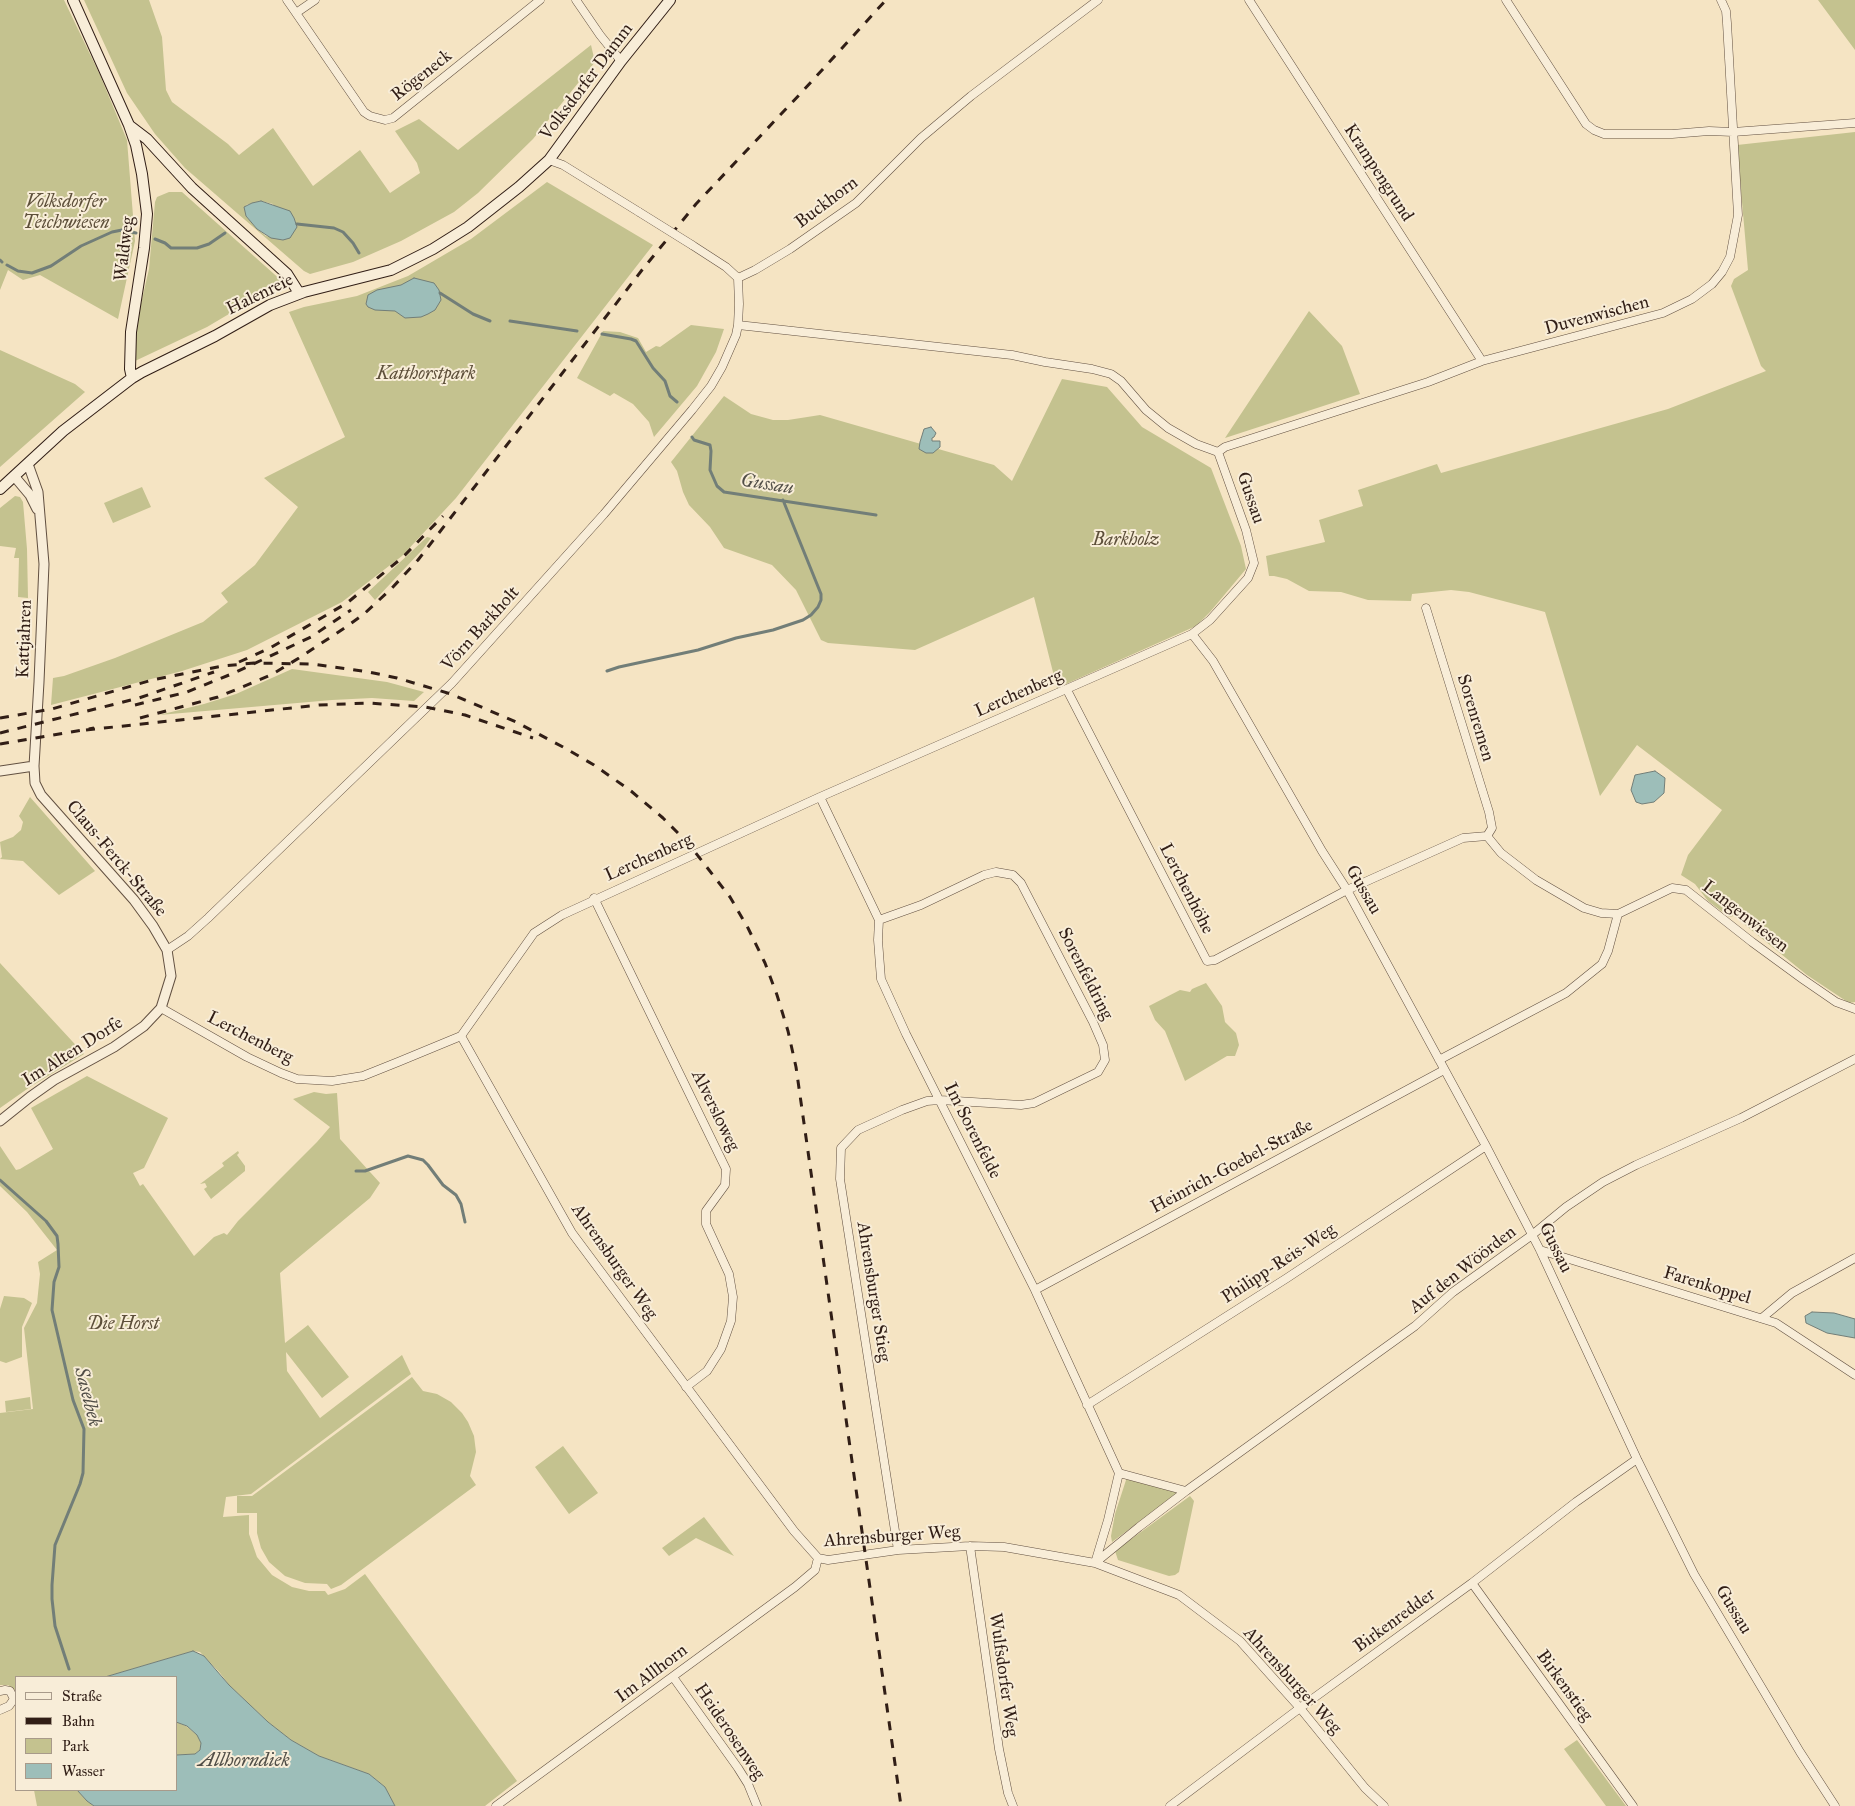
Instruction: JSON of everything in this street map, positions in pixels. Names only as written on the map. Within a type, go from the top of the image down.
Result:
[{"type":"main road","name":"Waldweg","points":[[73,0],[129,125],[139,158],[145,192],[147,214],[144,248],[131,332],[130,369],[132,378]]},
{"type":"main road","name":"Volksdorfer Damm","points":[[549,160],[621,61],[670,0]]},
{"type":"main road","name":"Waldweg","points":[[129,125],[147,139],[192,188],[288,274],[300,293]]},
{"type":"main road","name":"Halenreie","points":[[0,489],[63,431],[132,378],[215,336],[270,305],[300,293],[391,270],[433,249],[481,217],[549,160]]},
{"type":"street","points":[[287,0],[296,13],[315,0]]},
{"type":"street","name":"Rögeneck","points":[[296,13],[364,112],[370,116],[385,120],[393,118],[540,0]]},
{"type":"street","points":[[576,0],[621,61]]},
{"type":"street","name":"Buckhorn","points":[[738,278],[790,249],[856,203],[921,138],[1098,0]]},
{"type":"street","name":"Krampengrund","points":[[1249,0],[1482,361]]},
{"type":"street","points":[[1506,0],[1586,124],[1604,134],[1733,132],[1855,123]]},
{"type":"street","name":"Duvenwischen","points":[[1218,452],[1225,447],[1428,382],[1482,361],[1663,313],[1692,299],[1712,284],[1722,272],[1730,257],[1738,215],[1727,23],[1726,11],[1721,0]]},
{"type":"street","points":[[549,160],[563,165],[692,245],[726,267],[738,278]]},
{"type":"street","name":"Vörn Barkholt","points":[[167,950],[188,936],[208,918],[452,683],[604,514],[692,410],[711,386],[722,367],[736,335],[738,324],[740,304],[738,278]]},
{"type":"street","points":[[738,324],[1012,355],[1112,374],[1121,381],[1146,410],[1168,428],[1196,444],[1218,452]]},
{"type":"street","name":"Gussau","points":[[1218,452],[1246,530],[1254,563],[1248,578],[1210,620],[1192,634],[1213,661],[1322,851],[1347,890],[1486,1146],[1540,1250],[1637,1459],[1694,1574],[1834,1806]]},
{"type":"street","name":"Kattjahren","points":[[28,464],[36,487],[44,570],[34,766]]},
{"type":"street","name":"Kattjahren","points":[[14,476],[30,495],[39,514]]},
{"type":"street","name":"Sorenremen","points":[[1426,608],[1488,812],[1492,828],[1487,836]]},
{"type":"street","name":"Lerchenberg","points":[[161,1008],[281,1073],[297,1078],[332,1081],[364,1076],[461,1036],[534,934],[562,915],[594,898],[820,797],[1192,634]]},
{"type":"street","name":"Lerchenhöhe","points":[[1067,690],[1207,961],[1215,960],[1347,890]]},
{"type":"street","points":[[0,771],[34,766]]},
{"type":"street","name":"Claus-Ferck-Straße","points":[[34,766],[35,783],[41,795],[134,900],[153,926],[167,950],[171,976],[161,1008]]},
{"type":"street","name":"Im Sorenfelde","points":[[820,797],[879,920],[878,940],[881,979],[1035,1290],[1119,1473]]},
{"type":"street","points":[[1347,890],[1463,838],[1487,836],[1501,853],[1559,895],[1584,908],[1602,913],[1618,914],[1608,951],[1602,964],[1566,993],[1439,1060]]},
{"type":"street","name":"Sorenfeldring","points":[[879,920],[921,905],[984,875],[996,872],[1013,875],[1021,883],[1103,1045],[1105,1060],[1098,1072],[1034,1103],[1021,1105],[940,1100]]},
{"type":"street","name":"Langenwiesen","points":[[1618,914],[1672,888],[1686,890],[1804,980],[1836,1002],[1855,1009]]},
{"type":"street","name":"Alversloweg","points":[[594,898],[726,1168],[725,1184],[706,1211],[706,1224],[729,1274],[733,1297],[731,1321],[721,1349],[707,1370],[686,1388]]},
{"type":"street","name":"Im Alten Dorfe","points":[[0,1121],[30,1096],[54,1080],[84,1065],[120,1043],[144,1026],[161,1008]]},
{"type":"street","name":"Ahrensburger Weg","points":[[461,1036],[572,1233],[794,1531],[818,1558],[828,1560],[898,1550],[970,1546],[1004,1547],[1095,1563],[1179,1595],[1240,1641],[1300,1708],[1365,1788],[1384,1806]]},
{"type":"street","name":"Auf den Wöörden","points":[[1095,1563],[1186,1492],[1415,1326],[1453,1292],[1532,1235],[1566,1207],[1603,1182],[1636,1165],[1741,1118],[1855,1058]]},
{"type":"street","name":"Heinrich-Goebel-Straße","points":[[1035,1290],[1444,1070]]},
{"type":"street","name":"Ahrensburger Stieg","points":[[898,1550],[840,1179],[842,1148],[858,1130],[902,1110],[927,1101],[940,1100]]},
{"type":"street","name":"Philipp-Reis-Weg","points":[[1088,1405],[1279,1283],[1486,1146]]},
{"type":"street","name":"Farenkoppel","points":[[1540,1250],[1776,1323],[1855,1374]]},
{"type":"street","points":[[1762,1318],[1792,1293],[1855,1258]]},
{"type":"street","name":"Birkenredder","points":[[1170,1806],[1300,1708],[1472,1583],[1555,1518],[1637,1459]]},
{"type":"street","points":[[1095,1563],[1119,1473],[1186,1492]]},
{"type":"street","name":"Wulfsdorfer Weg","points":[[970,1546],[999,1749],[1008,1793],[1013,1806]]},
{"type":"street","name":"Im Allhorn","points":[[496,1806],[795,1587],[815,1570],[818,1558]]},
{"type":"street","name":"Birkenstieg","points":[[1472,1583],[1633,1806]]},
{"type":"street","name":"Heiderosenweg","points":[[673,1677],[738,1768],[748,1784],[757,1806]]},
{"type":"street","points":[[0,1692],[10,1691],[14,1699],[9,1706],[0,1710]]},
{"type":"green space","name":"Volksdorfer Teichwiesen","points":[[0,0],[64,0],[100,75],[127,140],[135,241],[118,319],[40,275],[23,280],[8,270],[0,290]]},
{"type":"green space","points":[[84,0],[149,0],[162,37],[166,90],[172,102],[228,144],[239,155],[273,128],[313,186],[360,150],[390,193],[420,173],[417,163],[395,131],[419,119],[458,150],[591,45],[595,62],[533,139],[478,193],[454,212],[401,241],[353,262],[310,274],[304,271],[185,168],[155,134],[127,93]],"holes":[[[261,201],[273,204],[283,240],[266,236],[246,216],[246,205]]]},
{"type":"green space","points":[[1818,0],[1855,0],[1855,50]]},
{"type":"green space","points":[[1855,132],[1855,1002],[1849,1003],[1807,975],[1734,916],[1729,917],[1708,901],[1695,884],[1681,875],[1688,855],[1722,810],[1637,745],[1600,796],[1545,612],[1469,592],[1451,590],[1412,594],[1411,601],[1368,600],[1341,592],[1309,591],[1287,579],[1269,576],[1266,556],[1325,542],[1319,520],[1363,506],[1358,490],[1437,464],[1441,473],[1668,409],[1766,371],[1761,366],[1731,286],[1734,279],[1748,270],[1737,145]]},
{"type":"green space","name":"Katthorstpark","points":[[547,182],[653,245],[456,498],[402,556],[342,602],[247,650],[182,671],[51,705],[53,678],[115,658],[203,622],[228,602],[221,593],[255,565],[298,507],[264,478],[345,437],[289,312],[357,296],[408,276],[471,239]]},
{"type":"green space","points":[[169,192],[182,192],[283,282],[207,327],[135,361],[137,321],[149,269],[155,202],[157,197]]},
{"type":"green space","points":[[1309,311],[1342,346],[1360,394],[1225,438]]},
{"type":"green space","points":[[691,325],[724,329],[716,352],[697,386],[654,437],[649,422],[633,404],[614,393],[610,396],[577,378],[603,331],[620,332],[638,338],[646,352],[656,346],[660,347]]},
{"type":"green space","points":[[0,350],[75,384],[85,392],[0,467]]},
{"type":"green space","name":"Barkholz","points":[[1062,379],[1107,387],[1142,427],[1211,468],[1241,546],[1246,569],[1196,626],[1057,688],[1034,597],[915,650],[828,643],[821,640],[796,590],[772,565],[724,548],[710,527],[689,505],[677,471],[671,462],[724,396],[751,414],[773,420],[788,420],[820,415],[994,465],[1012,481]]},
{"type":"green space","points":[[142,487],[151,507],[113,523],[104,503]]},
{"type":"green space","points":[[15,496],[20,497],[23,502],[27,549],[28,598],[18,597],[19,558],[14,558],[16,548],[0,546],[0,508]]},
{"type":"green space","points":[[427,537],[431,538],[423,549],[375,600],[368,592]]},
{"type":"green space","points":[[292,669],[387,682],[424,692],[414,701],[372,698],[332,700],[159,715],[236,694]]},
{"type":"green space","points":[[30,797],[95,871],[59,895],[23,861],[0,859],[2,857],[0,842],[13,837],[21,830],[23,822],[19,816]]},
{"type":"green space","points":[[0,963],[84,1054],[0,1108]]},
{"type":"green space","points":[[1206,983],[1222,1006],[1225,1022],[1236,1033],[1239,1045],[1235,1056],[1227,1056],[1185,1081],[1165,1031],[1155,1020],[1149,1006],[1180,990],[1190,992],[1192,989]]},
{"type":"green space","name":"Die Horst","points":[[87,1076],[168,1118],[144,1168],[133,1173],[140,1186],[143,1184],[194,1256],[214,1237],[224,1233],[227,1235],[238,1221],[330,1127],[293,1099],[314,1092],[337,1093],[340,1139],[380,1183],[370,1198],[280,1273],[285,1343],[308,1325],[349,1377],[322,1398],[286,1352],[287,1371],[320,1418],[402,1355],[411,1374],[251,1494],[226,1497],[223,1517],[249,1515],[249,1534],[257,1557],[272,1575],[292,1587],[309,1591],[325,1591],[328,1595],[345,1589],[365,1574],[517,1781],[485,1806],[395,1806],[385,1787],[369,1774],[319,1756],[291,1740],[268,1722],[229,1685],[200,1652],[193,1651],[108,1676],[15,1676],[15,1690],[8,1685],[0,1685],[0,1413],[33,1409],[24,1328],[37,1303],[40,1274],[38,1262],[57,1250],[27,1212],[0,1186],[0,1146],[16,1170],[53,1149],[31,1108]]},
{"type":"green space","points":[[238,1151],[237,1155],[245,1166],[245,1171],[211,1199],[204,1189],[207,1187],[205,1183],[200,1184],[224,1166],[222,1163]]},
{"type":"green space","points":[[4,1296],[24,1298],[32,1303],[22,1327],[22,1357],[6,1363],[0,1361],[0,1309]]},
{"type":"green space","points":[[412,1377],[423,1391],[437,1394],[451,1402],[468,1422],[474,1436],[476,1452],[470,1476],[476,1485],[341,1585],[331,1589],[327,1584],[305,1583],[285,1576],[269,1562],[261,1548],[257,1533],[257,1513],[237,1513],[237,1496],[252,1496]]},
{"type":"green space","points":[[30,1397],[31,1409],[6,1412],[5,1401]]},
{"type":"green space","points":[[563,1446],[598,1493],[569,1514],[535,1467]]},
{"type":"green space","points":[[1127,1477],[1183,1489],[1112,1542],[1111,1536],[1115,1514]]},
{"type":"green space","points":[[1190,1496],[1194,1501],[1179,1572],[1169,1576],[1118,1560],[1115,1551]]},
{"type":"green space","points":[[704,1517],[734,1556],[696,1538],[669,1556],[662,1548]]},
{"type":"green space","points":[[178,1723],[186,1726],[197,1735],[201,1743],[200,1750],[195,1754],[178,1755]]},
{"type":"green space","points":[[1577,1740],[1626,1806],[1606,1806],[1564,1749]]},
{"type":"green space","points":[[34,1791],[78,1791],[94,1806],[37,1806]]},
{"type":"water","points":[[261,201],[290,211],[297,227],[290,238],[283,240],[271,238],[257,229],[246,216],[244,207]]},
{"type":"water","points":[[414,278],[434,283],[439,290],[441,300],[435,310],[428,314],[421,317],[405,318],[395,311],[375,310],[366,304],[368,295],[377,290],[401,285]]},
{"type":"water","points":[[931,427],[936,433],[932,441],[940,441],[940,447],[933,453],[926,453],[919,449],[920,442],[924,429]]},
{"type":"water","points":[[1655,771],[1665,778],[1664,793],[1654,802],[1642,804],[1636,802],[1631,790],[1635,775]]},
{"type":"water","points":[[1812,1312],[1834,1313],[1855,1319],[1855,1338],[1827,1333],[1806,1323],[1805,1316]]},
{"type":"water","name":"Allhorndiek","points":[[193,1651],[204,1656],[229,1685],[268,1722],[291,1740],[319,1756],[369,1774],[385,1787],[395,1806],[94,1806],[78,1791],[178,1791],[178,1755],[195,1754],[200,1750],[201,1743],[197,1735],[187,1726],[178,1723],[178,1676],[108,1676]]},
{"type":"waterway","name":"Gussau","points":[[297,224],[334,228],[343,232],[359,253]]},
{"type":"waterway","name":"Gussau","points":[[7,265],[18,271],[32,273],[51,266],[81,246],[112,232],[122,230],[136,233]]},
{"type":"waterway","name":"Gussau","points":[[155,239],[171,248],[197,248],[209,244],[225,233]]},
{"type":"waterway","name":"Gussau","points":[[440,293],[473,314],[490,321]]},
{"type":"waterway","name":"Gussau","points":[[510,321],[577,331]]},
{"type":"waterway","name":"Gussau","points":[[602,334],[636,341],[653,368],[665,381],[670,396],[677,402]]},
{"type":"waterway","name":"Gussau","points":[[692,437],[694,440],[710,445],[710,470],[717,486],[724,492],[876,515]]},
{"type":"waterway","points":[[607,671],[773,630],[803,620],[811,615],[818,607],[821,594],[783,500]]},
{"type":"waterway","points":[[356,1171],[365,1171],[408,1156],[423,1160],[443,1185],[456,1195],[461,1204],[465,1222]]},
{"type":"waterway","name":"Saselbek","points":[[0,1180],[46,1221],[57,1236],[59,1267],[54,1282],[52,1310],[73,1400],[84,1429],[83,1473],[55,1545],[52,1585],[55,1626],[69,1669]]},
{"type":"railway","points":[[140,718],[218,697],[271,675],[346,627],[364,614],[392,588],[418,560],[642,270],[696,204],[886,0]]},
{"type":"railway","points":[[239,662],[270,648],[347,603],[403,557],[443,516]]},
{"type":"railway","points":[[135,705],[187,692],[234,673],[311,637],[351,610]]},
{"type":"railway","points":[[0,718],[52,709],[152,680],[223,666],[254,663],[312,664],[369,672],[451,694],[516,722],[563,747],[594,765],[631,791],[663,818],[688,843],[730,897],[765,963],[788,1031],[796,1067],[901,1806]]},
{"type":"railway","points":[[0,733],[139,698],[214,672]]},
{"type":"railway","points":[[86,730],[319,705],[369,703],[425,707],[465,715],[533,738]]},
{"type":"railway","points":[[0,744],[94,728]]}]
